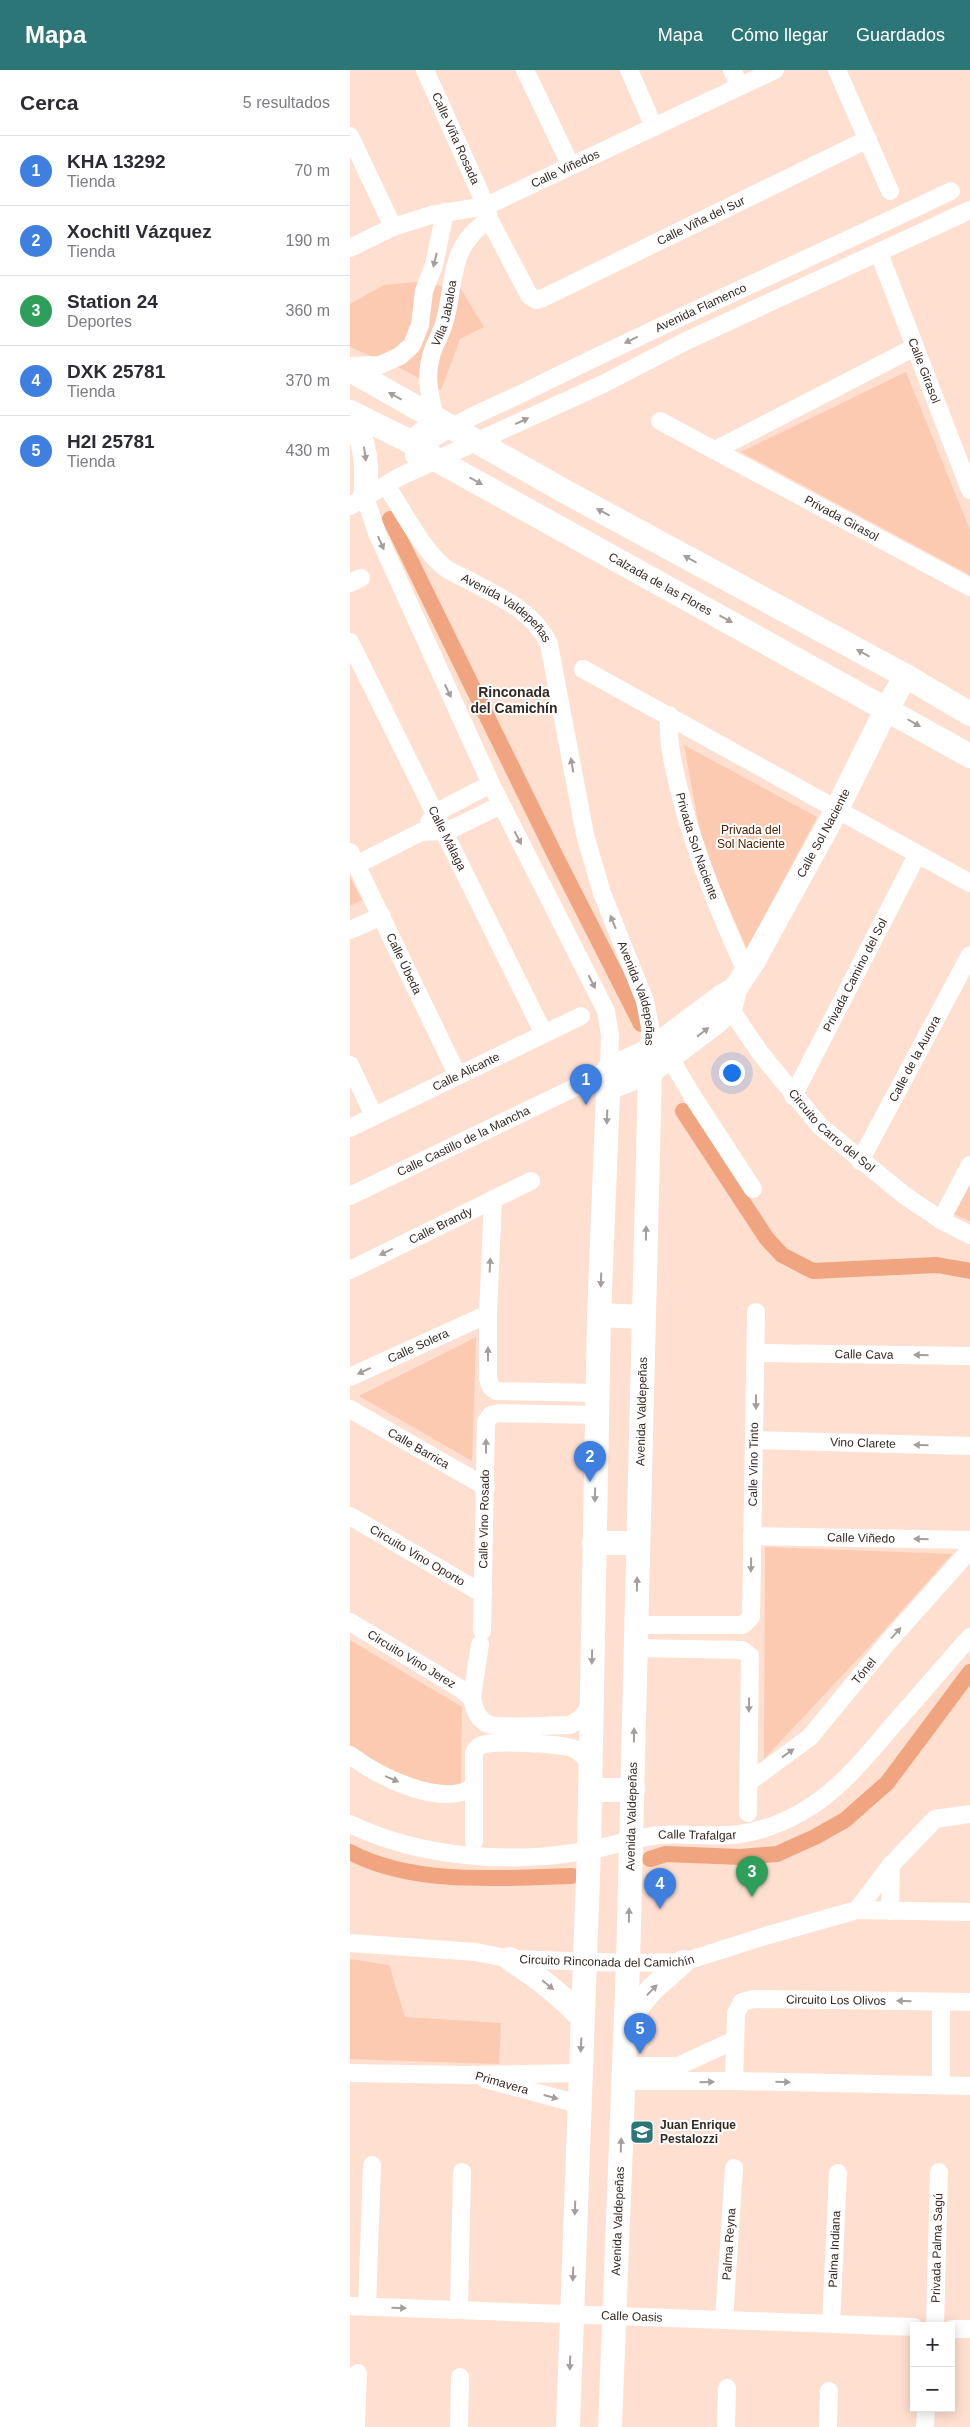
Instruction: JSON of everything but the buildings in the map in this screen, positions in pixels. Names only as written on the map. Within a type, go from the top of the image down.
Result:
[{"type":"street","name":"Calle Viña Rosada","points":[[425,70],[488,212],[532,298]]},
{"type":"street","points":[[525,70],[571,166]]},
{"type":"street","points":[[629,70],[654,127]]},
{"type":"street","points":[[732,70],[740,86]]},
{"type":"street","name":"Calle Viñedos","points":[[350,248],[393,227],[445,212],[488,212],[571,166],[775,70]]},
{"type":"street","points":[[837,70],[890,191]]},
{"type":"street","points":[[350,136],[393,227]]},
{"type":"street","name":"Calle Viña del Sur","points":[[532,298],[544,298],[868,139]]},
{"type":"street","name":"Avenida Flamenco","points":[[422,450],[445,423],[950,191]]},
{"type":"street","name":"Avenida Flamenco","points":[[422,450],[478,442],[603,384],[686,341],[970,210]]},
{"type":"street","name":"Villa Jabaloa","points":[[350,368],[380,365],[400,356],[412,345],[417,336],[424,291],[434,266],[445,212]]},
{"type":"street","name":"Villa Jabaloa","points":[[445,423],[428,388],[427,373],[430,360],[443,329],[454,268],[463,246],[488,212]]},
{"type":"street","points":[[441,234],[463,246]]},
{"type":"street","name":"Calle Girasol","points":[[879,253],[970,490]]},
{"type":"street","points":[[674,318],[686,341]]},
{"type":"street","points":[[714,450],[915,347]]},
{"type":"street","points":[[400,356],[427,373]]},
{"type":"street","points":[[350,368],[478,442],[906,676],[970,714]]},
{"type":"street","points":[[350,413],[359,430],[365,450],[367,475],[357,501]]},
{"type":"street","name":"Calzada de las Flores","points":[[350,413],[422,450],[970,756]]},
{"type":"street","name":"Privada Girasol","points":[[660,421],[970,587]]},
{"type":"street","points":[[357,501],[393,481],[422,450]]},
{"type":"street","name":"Avenida Valdepeñas","points":[[393,481],[438,562],[444,568],[516,606],[532,618],[544,633],[549,644],[585,835],[602,893],[645,1001],[650,1027],[659,1054],[644,1317],[628,1964],[610,2427]]},
{"type":"street","points":[[357,501],[376,533],[501,805],[606,1011],[610,1035],[599,1315],[589,1850],[568,2427]]},
{"type":"street","name":"Calle Málaga","points":[[350,642],[544,1034]]},
{"type":"street","points":[[583,669],[970,883]]},
{"type":"street","name":"Calle Sol Naciente","points":[[608,1078],[659,1054],[734,992],[837,809],[887,708],[906,676]]},
{"type":"street","name":"Privada Sol Naciente","points":[[669,715],[668,729],[672,761],[734,992]]},
{"type":"street","points":[[421,832],[434,814],[491,784]]},
{"type":"street","points":[[353,858],[421,832],[444,831],[501,805]]},
{"type":"street","name":"Privada Camino del Sol","points":[[793,1096],[917,855]]},
{"type":"street","name":"Calle Úbeda","points":[[353,858],[458,1076]]},
{"type":"street","points":[[350,930],[382,916]]},
{"type":"street","name":"Calle de la Aurora","points":[[860,1161],[970,955]]},
{"type":"street","name":"Circuito Carro del Sol","points":[[734,992],[793,1096],[820,1126],[860,1161],[940,1220],[970,1235]]},
{"type":"street","name":"Calle Alicante","points":[[350,1128],[581,1016]]},
{"type":"street","points":[[659,1054],[693,1097],[753,1189]]},
{"type":"street","points":[[350,1065],[374,1116]]},
{"type":"street","name":"Calle Castillo de la Mancha","points":[[350,1196],[578,1086],[608,1078]]},
{"type":"street","points":[[940,1220],[970,1166]]},
{"type":"street","name":"Calle Brandy","points":[[350,1270],[531,1181]]},
{"type":"street","points":[[493,1199],[488,1314],[488,1379],[491,1387],[496,1391],[559,1392],[597,1404]]},
{"type":"street","name":"Calle Vino Tinto","points":[[679,1625],[743,1625],[751,1617],[756,1312]]},
{"type":"street","name":"Calle Solera","points":[[350,1377],[488,1314]]},
{"type":"street","points":[[599,1315],[644,1317]]},
{"type":"street","name":"Calle Cava","points":[[756,1354],[970,1356]]},
{"type":"street","points":[[559,1392],[559,1415],[597,1404]]},
{"type":"street","name":"Calle Barrica","points":[[350,1409],[486,1487]]},
{"type":"street","name":"Calle Vino Rosado","points":[[472,1698],[481,1637],[486,1487],[486,1422],[491,1415],[498,1413],[559,1415]]},
{"type":"street","name":"Vino Clarete","points":[[755,1440],[970,1446]]},
{"type":"street","name":"Circuito Vino Oporto","points":[[350,1516],[483,1594]]},
{"type":"street","name":"Calle Viñedo","points":[[752,1536],[970,1540]]},
{"type":"street","points":[[594,1543],[638,1543]]},
{"type":"street","name":"Tónel","points":[[748,1782],[810,1737],[888,1642],[970,1550]]},
{"type":"street","name":"Circuito Vino Jerez","points":[[350,1622],[461,1689],[472,1698]]},
{"type":"street","points":[[636,1636],[679,1625],[678,1648]]},
{"type":"street","points":[[636,1636],[678,1648],[742,1650],[750,1656],[748,1813]]},
{"type":"street","name":"Calle Trafalgar","points":[[350,1824],[376,1836],[410,1847],[449,1854],[490,1856],[544,1855],[589,1850],[662,1835],[739,1834],[762,1829],[801,1812],[854,1771],[970,1637]]},
{"type":"street","points":[[472,1698],[477,1714],[489,1724],[543,1726],[576,1723],[591,1706]]},
{"type":"street","points":[[543,1726],[543,1745]]},
{"type":"street","points":[[474,1841],[474,1753],[477,1747],[484,1744],[543,1745],[573,1748],[591,1763]]},
{"type":"street","points":[[350,1755],[393,1780],[430,1792],[452,1795],[463,1794],[473,1788]]},
{"type":"street","points":[[590,1790],[633,1790]]},
{"type":"street","points":[[857,1910],[891,1865],[935,1819],[970,1814]]},
{"type":"street","points":[[890,1911],[891,1865]]},
{"type":"street","points":[[857,1910],[970,1912]]},
{"type":"street","name":"Circuito Rinconada del Camichín","points":[[350,1943],[476,1952],[510,1959],[628,1964],[683,1962],[857,1910]]},
{"type":"street","points":[[510,1959],[536,1975],[561,1995],[582,2017]]},
{"type":"street","points":[[626,2021],[652,1989],[683,1962]]},
{"type":"street","name":"Circuito Los Olivos","points":[[734,2081],[736,2013],[742,2002],[754,1999],[970,2002]]},
{"type":"street","points":[[940,2085],[942,2002]]},
{"type":"street","points":[[678,2074],[735,2040]]},
{"type":"street","points":[[350,2072],[470,2075]]},
{"type":"street","name":"Primavera","points":[[470,2075],[580,2073]]},
{"type":"street","points":[[624,2074],[678,2074],[734,2081],[970,2086]]},
{"type":"street","name":"Primavera","points":[[470,2075],[579,2104]]},
{"type":"street","points":[[358,2306],[372,2164]]},
{"type":"street","name":"Palma Reyna","points":[[724,2320],[734,2168]]},
{"type":"street","points":[[459,2310],[462,2172]]},
{"type":"street","name":"Privada Palma Sagú","points":[[935,2322],[939,2172]]},
{"type":"street","name":"Palma Indiana","points":[[831,2324],[838,2173]]},
{"type":"street","name":"Calle Oasis","points":[[358,2306],[910,2327]]},
{"type":"street","points":[[955,2328],[970,2329]]},
{"type":"street","points":[[356,2427],[358,2373]]},
{"type":"street","points":[[459,2427],[460,2377]]},
{"type":"street","points":[[726,2427],[727,2388]]},
{"type":"street","points":[[828,2427],[829,2391]]},
{"type":"street","points":[[925,2427],[926,2412]]},
{"type":"green space","points":[[415,282],[461,289],[484,327],[460,339],[441,390],[400,368],[350,347],[350,304],[384,285]]},
{"type":"green space","points":[[906,372],[970,530],[970,575],[741,452]]},
{"type":"green space","name":"Privada del Sol Naciente","points":[[684,745],[817,817],[747,949],[703,849]]},
{"type":"green space","points":[[350,877],[362,900],[350,906]]},
{"type":"green space","points":[[970,1172],[970,1221],[949,1212]]},
{"type":"green space","points":[[476,1337],[472,1461],[359,1396]]},
{"type":"green space","points":[[765,1547],[952,1554],[879,1636],[764,1759]]},
{"type":"green space","points":[[350,1640],[462,1707],[461,1786],[446,1787],[417,1781],[389,1769],[350,1747]]},
{"type":"green space","points":[[350,1959],[389,1965],[405,2017],[501,2023],[499,2064],[350,2059]]},
{"type":"waterway","points":[[390,519],[557,859],[641,1024]]},
{"type":"waterway","points":[[683,1111],[767,1239],[782,1255],[813,1271],[937,1265],[970,1271]]},
{"type":"waterway","points":[[650,1859],[666,1854],[740,1857],[777,1854],[815,1837],[845,1820],[887,1783],[970,1672]]},
{"type":"waterway","points":[[350,1852],[375,1863],[430,1875],[459,1878],[572,1876]]},
{"type":"place","name":"KHA 13292","points":[[586,1105]]},
{"type":"place","name":"Xochitl Vázquez","points":[[590,1482]]},
{"type":"place","name":"Station 24","points":[[752,1897]]},
{"type":"place","name":"DXK 25781","points":[[660,1909]]},
{"type":"place","name":"H2I 25781","points":[[640,2054]]},
{"type":"place","name":"Juan Enrique Pestalozzi","points":[[642,2132]]},
{"type":"district","name":"Rinconada del Camichín","points":[[514,700]]}]
